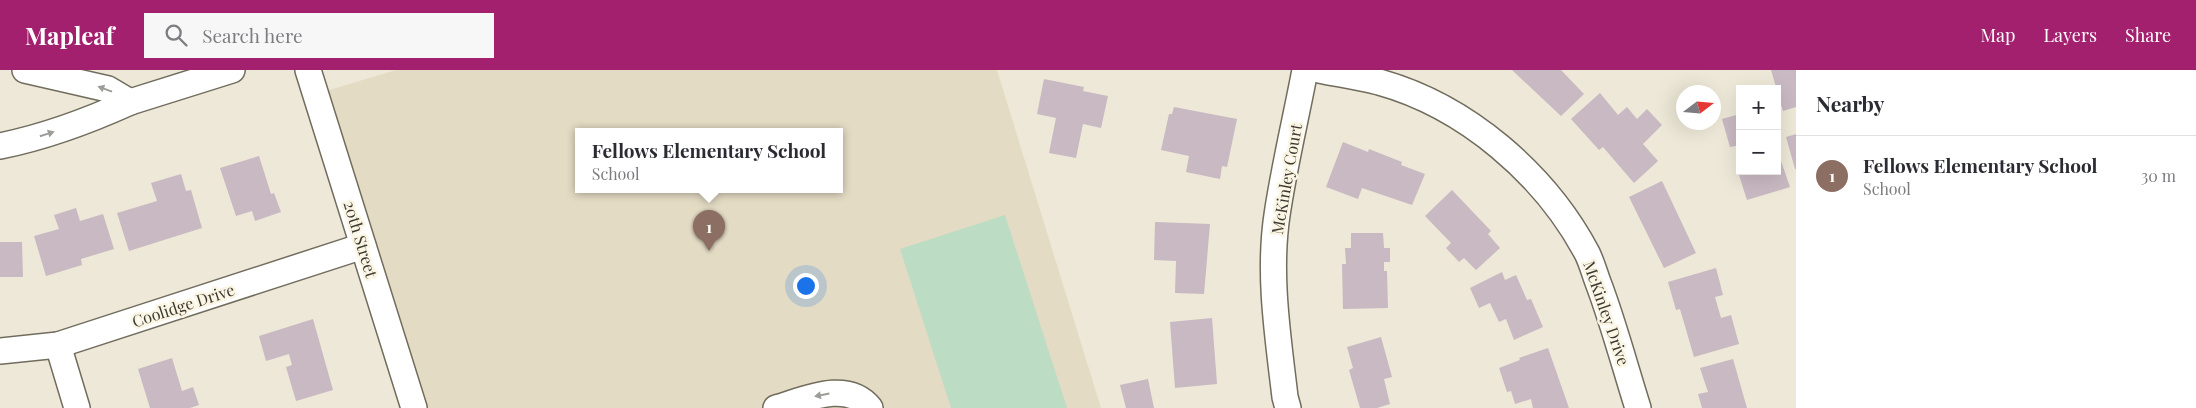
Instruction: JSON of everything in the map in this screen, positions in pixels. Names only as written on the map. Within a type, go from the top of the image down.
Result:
[{"type":"street","points":[[25,70],[108,88],[130,102]]},
{"type":"street","points":[[0,146],[28,140],[87,121],[130,102],[232,70]]},
{"type":"street","name":"20th Street","points":[[308,70],[414,408]]},
{"type":"street","name":"McKinley Court","points":[[1288,408],[1285,397],[1277,325],[1274,273],[1277,216],[1306,70]]},
{"type":"street","name":"McKinley Drive","points":[[1319,70],[1380,83],[1428,101],[1475,128],[1512,158],[1552,199],[1587,254],[1606,304],[1638,408]]},
{"type":"street","name":"Coolidge Drive","points":[[0,351],[58,345],[363,246]]},
{"type":"street","points":[[58,345],[77,408]]},
{"type":"street","points":[[776,408],[825,393],[848,393],[870,408]]},
{"type":"shaded area","points":[[396,70],[997,70],[1101,408],[415,408],[316,94]]},
{"type":"green space","points":[[1005,215],[1067,408],[951,408],[900,249]]},
{"type":"building","points":[[1512,70],[1561,70],[1584,94],[1561,116]]},
{"type":"building","points":[[1771,70],[1796,70],[1796,107],[1783,111],[1781,85],[1775,85]]},
{"type":"building","points":[[1044,79],[1084,87],[1083,91],[1108,96],[1101,128],[1083,124],[1076,158],[1049,153],[1056,118],[1037,114]]},
{"type":"building","points":[[1600,93],[1618,115],[1627,107],[1637,119],[1647,109],[1662,125],[1643,144],[1658,161],[1634,183],[1603,147],[1599,150],[1571,119]]},
{"type":"building","points":[[1174,107],[1237,119],[1227,167],[1222,166],[1220,179],[1186,172],[1189,156],[1161,150],[1169,114],[1172,114]]},
{"type":"building","points":[[1736,115],[1736,146],[1730,147],[1722,119]]},
{"type":"building","points":[[1796,134],[1796,169],[1795,169],[1786,137]]},
{"type":"building","points":[[1343,142],[1368,152],[1369,149],[1402,162],[1401,165],[1425,174],[1412,205],[1362,188],[1358,199],[1326,187]]},
{"type":"building","points":[[259,156],[271,194],[274,193],[281,212],[255,221],[252,211],[236,216],[220,168]]},
{"type":"building","points":[[1781,161],[1790,187],[1747,200],[1739,175],[1781,175]]},
{"type":"building","points":[[181,174],[186,191],[191,190],[202,228],[129,251],[117,213],[157,201],[151,183]]},
{"type":"building","points":[[1662,181],[1696,253],[1664,268],[1629,197]]},
{"type":"building","points":[[1452,190],[1491,231],[1488,234],[1500,248],[1476,270],[1464,258],[1459,262],[1446,248],[1451,243],[1425,216]]},
{"type":"building","points":[[76,208],[80,221],[103,214],[114,249],[81,259],[82,265],[46,276],[34,236],[59,229],[54,215]]},
{"type":"building","points":[[1155,222],[1210,224],[1204,294],[1175,293],[1176,261],[1154,260]]},
{"type":"building","points":[[1351,233],[1383,233],[1384,248],[1390,248],[1390,262],[1384,262],[1384,271],[1387,271],[1388,308],[1343,309],[1342,264],[1346,264],[1345,248],[1351,248]]},
{"type":"building","points":[[0,242],[22,242],[23,277],[0,277]]},
{"type":"building","points":[[1716,268],[1723,295],[1715,297],[1721,318],[1731,315],[1739,344],[1694,357],[1680,309],[1676,310],[1668,282]]},
{"type":"building","points":[[1502,272],[1505,280],[1516,275],[1527,300],[1531,299],[1543,327],[1514,340],[1506,319],[1499,322],[1490,303],[1479,308],[1470,288]]},
{"type":"building","points":[[1212,318],[1217,384],[1175,388],[1170,322]]},
{"type":"building","points":[[313,319],[333,390],[296,401],[286,367],[292,365],[289,354],[266,361],[259,336]]},
{"type":"building","points":[[1381,337],[1392,377],[1384,379],[1390,404],[1377,408],[1360,408],[1349,370],[1353,368],[1347,347]]},
{"type":"building","points":[[1548,348],[1569,408],[1533,408],[1531,399],[1515,404],[1511,391],[1507,392],[1499,368],[1520,360],[1519,358]]},
{"type":"building","points":[[172,358],[182,391],[193,387],[199,405],[190,408],[150,408],[138,369]]},
{"type":"building","points":[[1733,359],[1747,408],[1702,408],[1698,394],[1708,392],[1700,368]]},
{"type":"building","points":[[1148,379],[1154,408],[1126,408],[1120,385]]},
{"type":"place","name":"Fellows Elementary School","points":[[709,251]]}]
